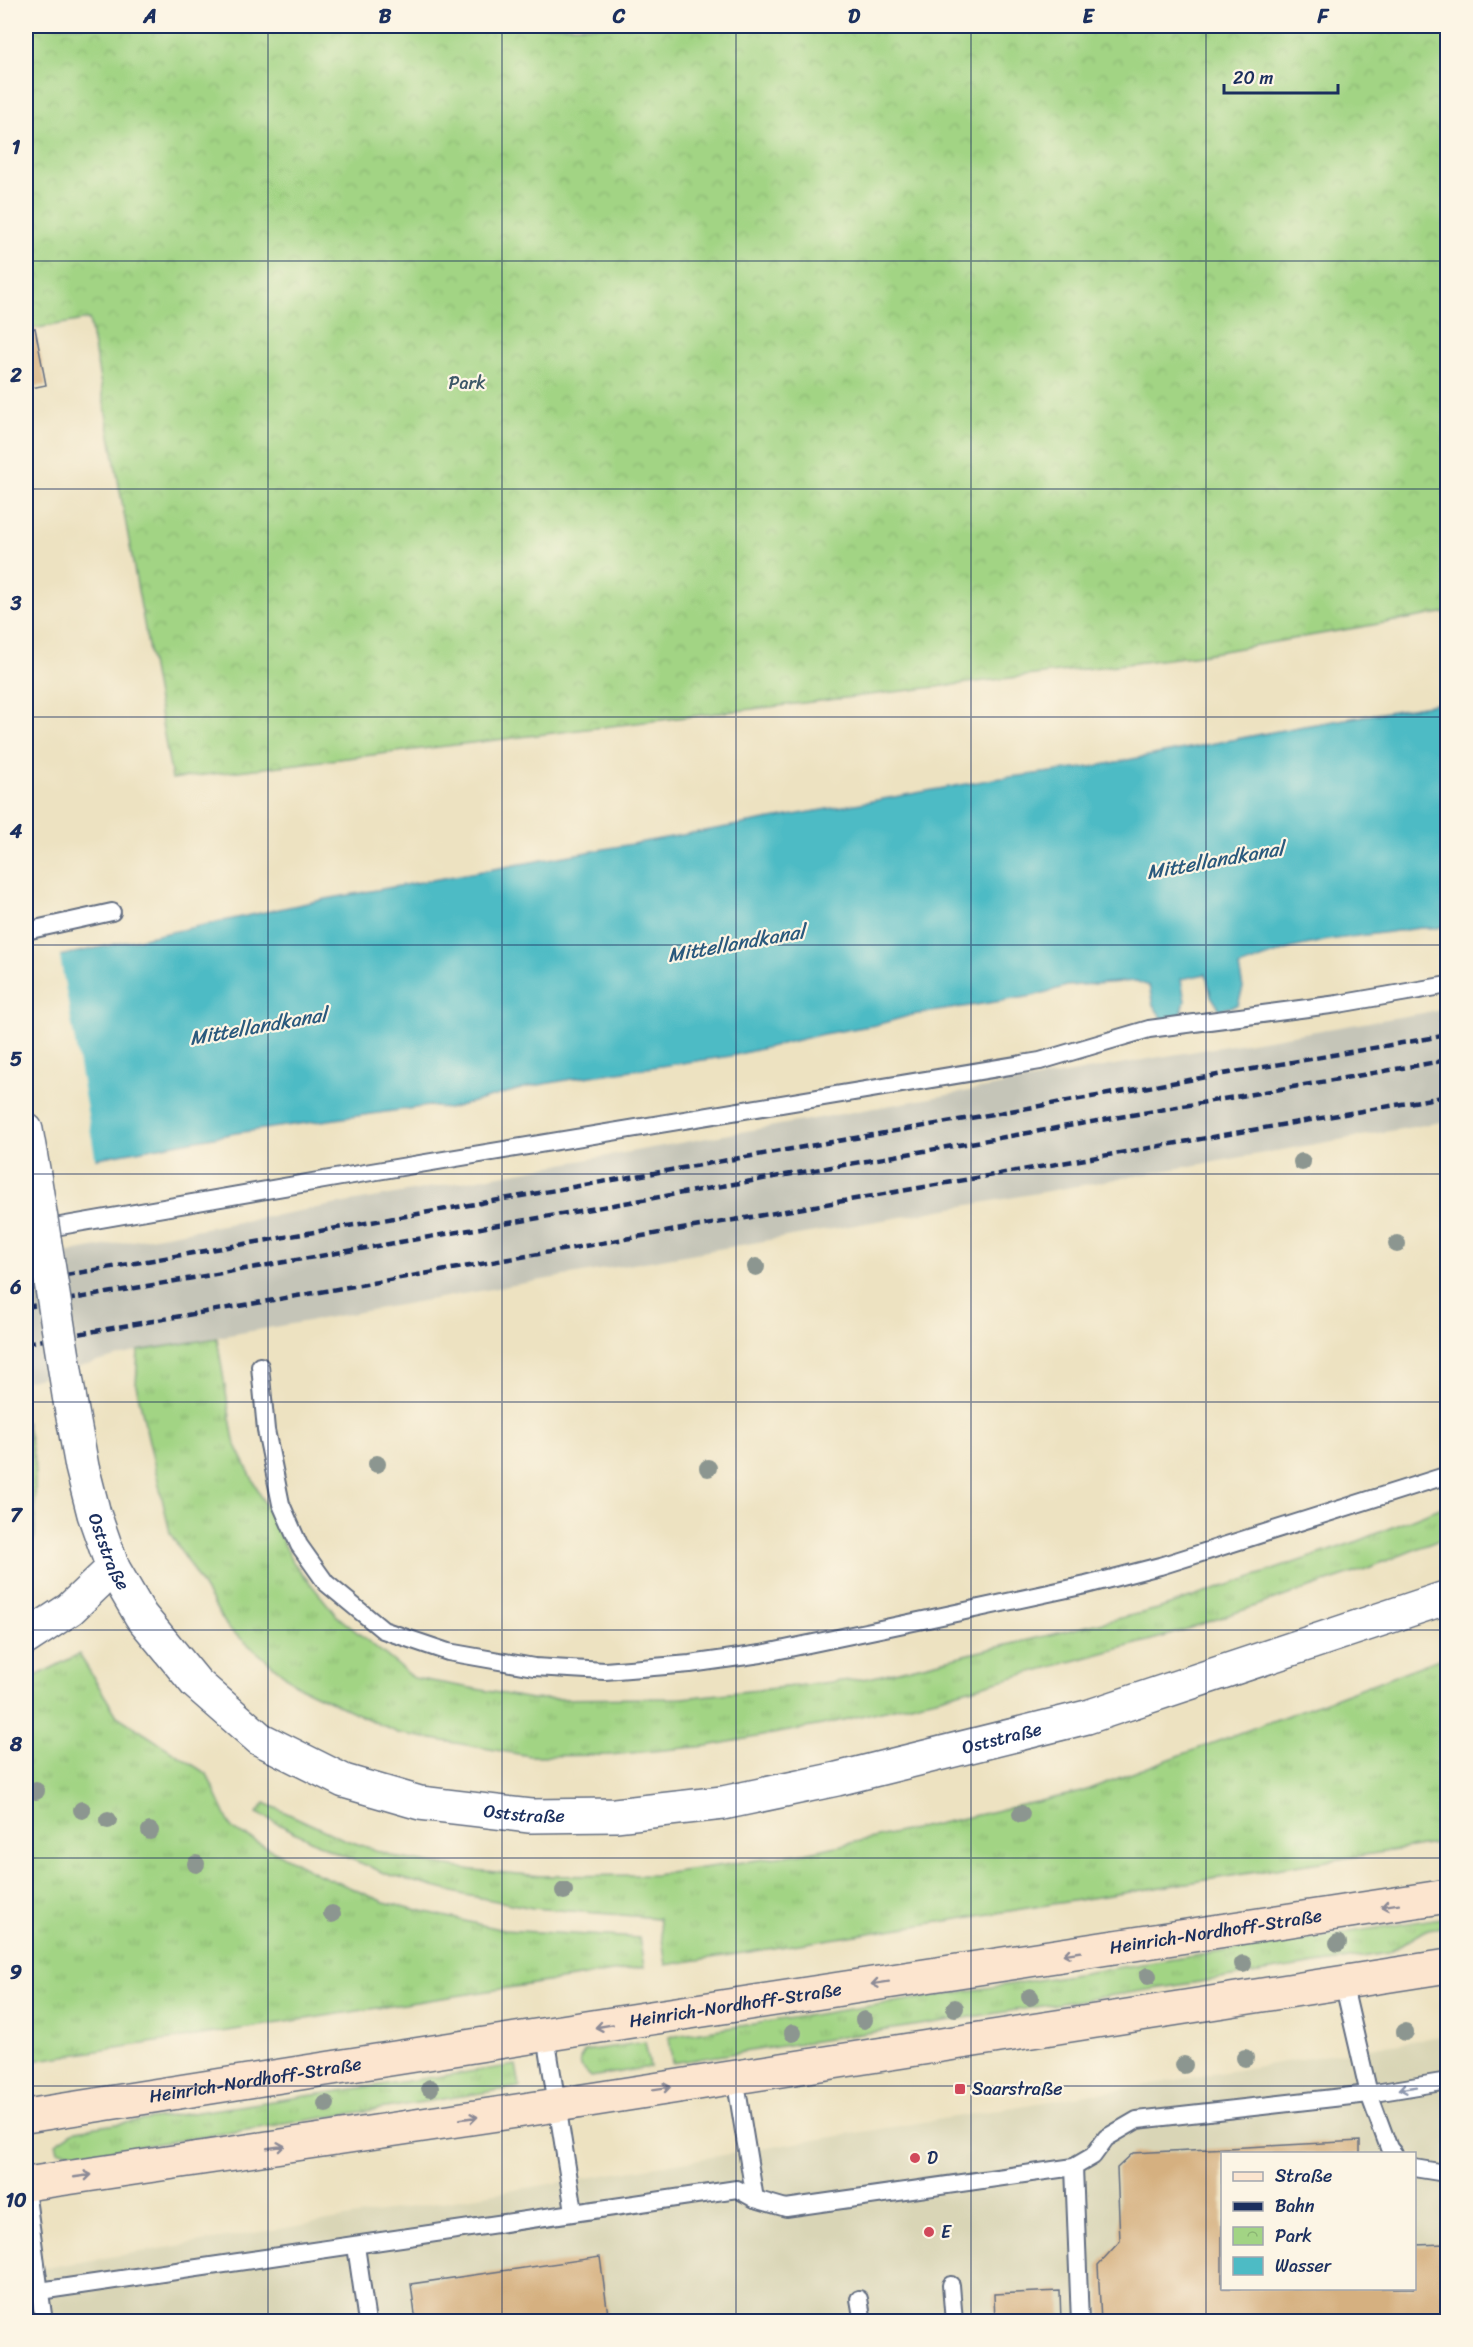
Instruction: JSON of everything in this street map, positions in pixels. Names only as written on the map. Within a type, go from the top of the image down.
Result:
[{"type":"main road","name":"Heinrich-Nordhoff-Straße","points":[[26,2116],[1448,1896]]},
{"type":"main road","points":[[26,2184],[557,2105],[1448,1966]]},
{"type":"street","name":"Oststraße","points":[[26,1130],[82,1467],[94,1514],[113,1568],[141,1616],[196,1683],[260,1739],[344,1781],[420,1803],[530,1816],[615,1815],[723,1803],[837,1779],[1087,1717],[1448,1598]]},
{"type":"street","points":[[26,1638],[70,1609],[113,1568]]},
{"type":"lane","points":[[26,931],[112,912]]},
{"type":"lane","points":[[26,1232],[341,1177],[1040,1061],[1149,1029],[1338,1004],[1448,985]]},
{"type":"lane","points":[[260,1366],[266,1430],[281,1504],[299,1545],[326,1583],[383,1630],[448,1652],[534,1667],[605,1671],[690,1664],[761,1654],[893,1627],[1086,1585],[1160,1566],[1448,1475]]},
{"type":"lane","points":[[1343,1982],[1369,2094],[1392,2152]]},
{"type":"lane","points":[[546,2036],[574,2211]]},
{"type":"lane","points":[[735,2077],[755,2199]]},
{"type":"lane","points":[[33,2292],[736,2189],[755,2199],[786,2208],[1074,2167],[1093,2156],[1106,2138],[1137,2120],[1369,2094],[1448,2081]]},
{"type":"lane","points":[[1074,2167],[1080,2322]]},
{"type":"lane","points":[[1416,2168],[1439,2172],[1448,2170]]},
{"type":"lane","points":[[26,2190],[33,2292],[44,2322]]},
{"type":"lane","points":[[356,2246],[367,2322]]},
{"type":"lane","points":[[951,2285],[954,2322]]},
{"type":"lane","points":[[859,2299],[862,2322]]},
{"type":"shaded area","points":[[1447,1009],[1447,1121],[138,1351],[26,1381],[26,1260],[1148,1059]]},
{"type":"shaded area","points":[[1447,2035],[1447,2321],[26,2322],[26,2271]]},
{"type":"green space","name":"Park","points":[[26,26],[1447,26],[1447,612],[1200,655],[172,779],[89,319],[26,330]]},
{"type":"green space","points":[[217,1338],[234,1441],[293,1562],[337,1616],[414,1678],[532,1699],[683,1698],[869,1678],[1158,1609],[1355,1542],[1447,1505],[1447,1537],[1363,1570],[1166,1636],[936,1698],[822,1725],[707,1746],[609,1755],[530,1756],[398,1733],[298,1686],[228,1628],[170,1533],[136,1385],[138,1351]]},
{"type":"green space","points":[[26,1421],[35,1464],[35,1537],[26,1555]]},
{"type":"green space","points":[[79,1654],[117,1716],[207,1774],[232,1829],[318,1874],[384,1902],[503,1930],[639,1938],[644,1967],[26,2062],[26,1681]]},
{"type":"green space","points":[[1447,1656],[1447,1842],[666,1965],[659,1918],[533,1908],[465,1895],[392,1876],[334,1852],[257,1813],[265,1803],[343,1839],[399,1858],[473,1870],[541,1876],[655,1875],[805,1853],[1081,1792]]},
{"type":"green space","points":[[1447,1917],[1447,1926],[1428,1929],[1388,1953],[672,2063],[669,2037]]},
{"type":"green space","points":[[645,2042],[650,2067],[591,2077],[581,2067],[580,2059],[585,2051]]},
{"type":"green space","points":[[516,2065],[520,2087],[98,2153],[58,2151],[56,2143],[76,2130]]},
{"type":"water","name":"Mittellandkanal","points":[[1447,702],[1447,924],[1438,928],[1420,928],[1328,940],[1292,948],[1239,967],[1243,988],[1238,1005],[1220,1010],[1211,996],[1206,974],[1181,979],[1185,1001],[1180,1017],[1163,1020],[1153,1005],[1149,986],[1136,981],[1067,986],[1033,996],[912,1015],[731,1056],[528,1087],[448,1109],[429,1106],[236,1133],[26,1171],[26,963],[326,899],[994,779],[1091,767],[1304,726]]},
{"type":"pier","points":[[59,952],[96,1162],[26,1174],[26,960]]},
{"type":"building","points":[[35,328],[46,385],[26,389],[26,330]]},
{"type":"building","points":[[1360,2141],[1360,2152],[1221,2152],[1221,2290],[1416,2290],[1416,2245],[1448,2244],[1448,2322],[1101,2322],[1098,2265],[1120,2241],[1117,2168],[1133,2153]]},
{"type":"building","points":[[600,2257],[609,2322],[416,2322],[411,2284]]},
{"type":"building","points":[[1060,2291],[1061,2322],[995,2322],[994,2294]]},
{"type":"building","points":[[199,2316],[200,2322],[171,2322],[171,2320]]},
{"type":"railway","points":[[26,1282],[1448,1035]]},
{"type":"railway","points":[[26,1307],[1448,1060]]},
{"type":"railway","points":[[26,1343],[1448,1096]]},
{"type":"place","name":"Saarstraße","points":[[960,2089]]},
{"type":"place","name":"D","points":[[915,2158]]},
{"type":"place","name":"E","points":[[929,2232]]}]
